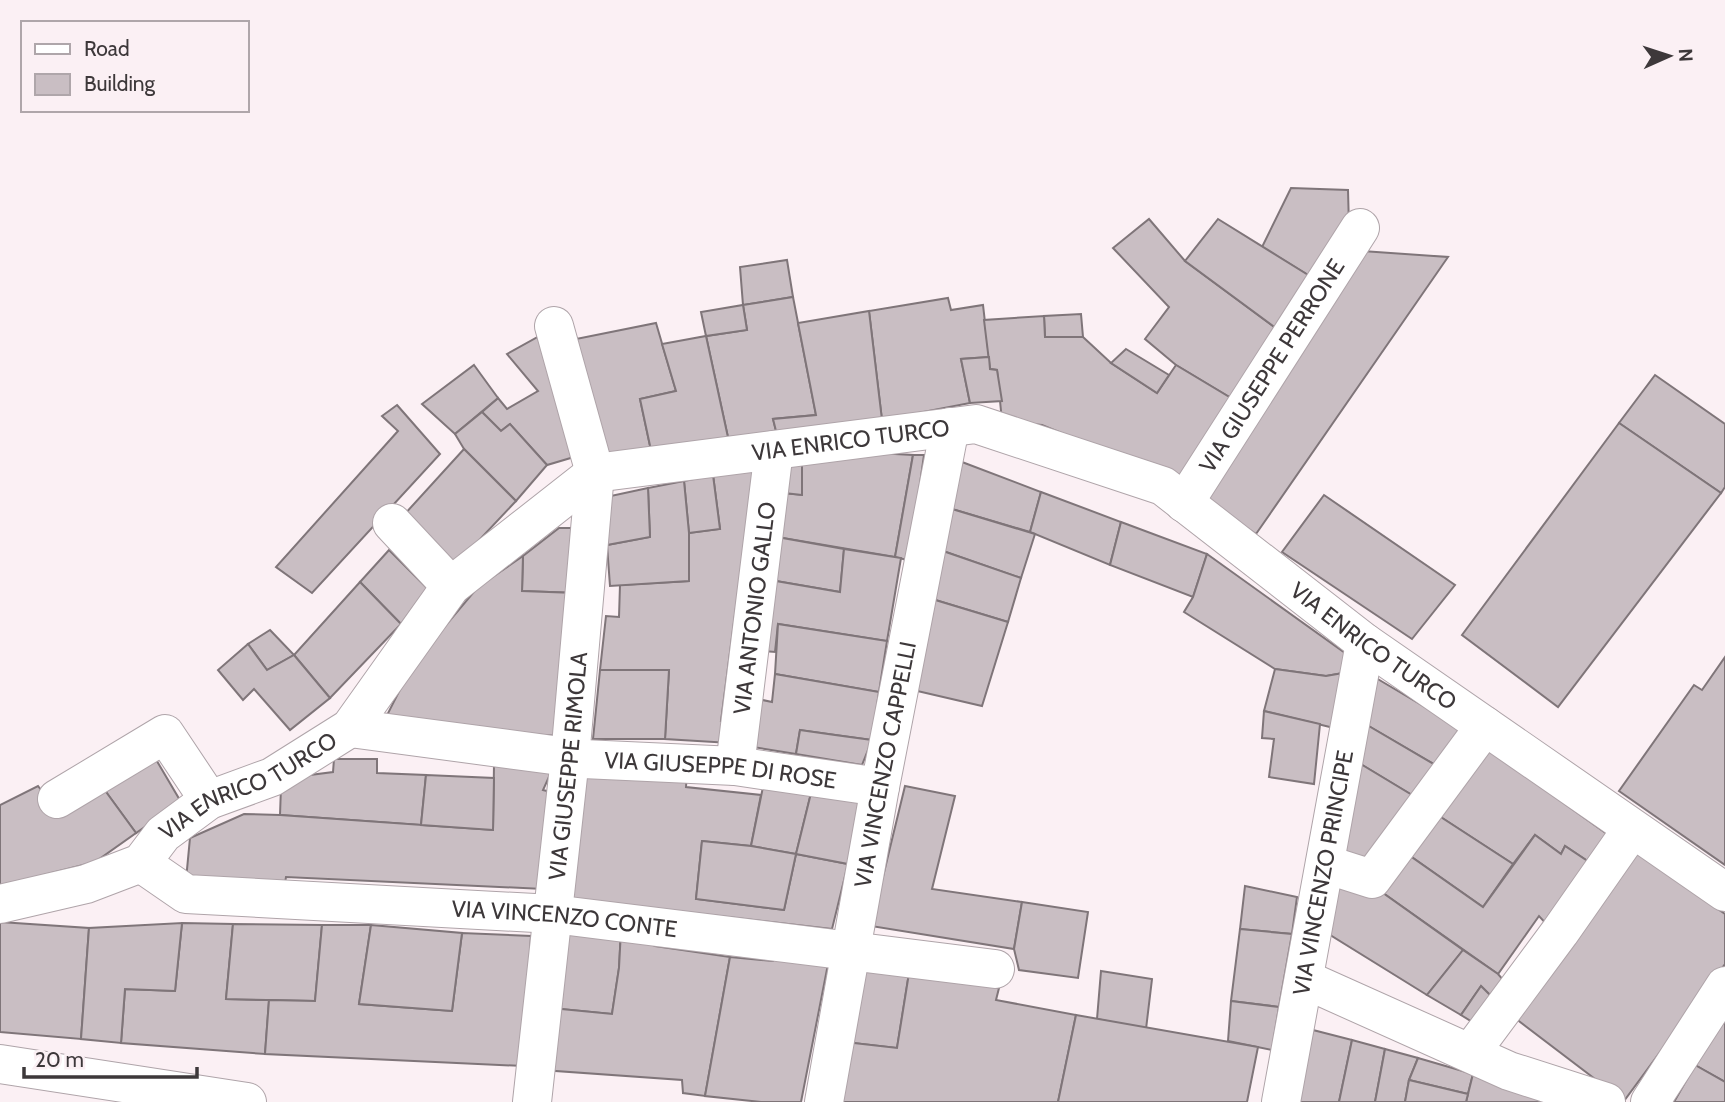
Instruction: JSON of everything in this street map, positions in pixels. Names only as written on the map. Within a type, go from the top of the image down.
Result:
[{"type":"street","name":"VIA GIUSEPPE PERRONE","points":[[1184,503],[1360,228]]},
{"type":"street","points":[[554,326],[595,472]]},
{"type":"street","name":"VIA ENRICO TURCO","points":[[0,904],[86,884],[141,863],[163,834],[209,800],[272,777],[350,728],[451,586],[595,472],[976,424],[1163,486],[1365,643],[1725,892]]},
{"type":"street","name":"VIA VINCENZO CAPPELLI","points":[[824,1102],[880,787],[950,427]]},
{"type":"street","name":"VIA ANTONIO GALLO","points":[[735,766],[774,450]]},
{"type":"street","name":"VIA GIUSEPPE RIMOLA","points":[[532,1102],[570,758],[595,472]]},
{"type":"street","points":[[392,523],[451,586]]},
{"type":"street","name":"VIA VINCENZO PRINCIPE","points":[[1281,1102],[1365,643]]},
{"type":"street","points":[[1325,864],[1372,879],[1485,726]]},
{"type":"street","name":"VIA GIUSEPPE DI ROSE","points":[[350,728],[570,758],[735,766],[880,787]]},
{"type":"street","points":[[57,799],[165,734],[209,800]]},
{"type":"street","points":[[1471,1052],[1632,829]]},
{"type":"street","name":"VIA VINCENZO CONTE","points":[[141,863],[186,894],[553,914],[995,969]]},
{"type":"street","points":[[1304,979],[1509,1071],[1606,1102]]},
{"type":"street","points":[[1650,1102],[1725,986]]},
{"type":"street","points":[[0,1064],[247,1102]]},
{"type":"building","points":[[1291,188],[1348,190],[1349,227],[1313,278],[1262,247]]},
{"type":"building","points":[[1149,219],[1185,261],[1281,332],[1236,401],[1176,365],[1145,339],[1169,307],[1113,248]]},
{"type":"building","points":[[1218,219],[1313,278],[1281,332],[1185,261]]},
{"type":"building","points":[[1362,251],[1448,257],[1256,534],[1200,497]]},
{"type":"building","points":[[787,260],[793,297],[743,305],[740,267]]},
{"type":"building","points":[[793,297],[816,415],[773,419],[777,435],[729,442],[706,336],[747,330],[743,305]]},
{"type":"building","points":[[948,298],[951,310],[983,305],[989,357],[961,359],[970,403],[882,420],[869,311]]},
{"type":"building","points":[[743,305],[747,330],[706,336],[701,312]]},
{"type":"building","points":[[869,311],[882,420],[777,435],[773,419],[816,415],[798,323]]},
{"type":"building","points":[[1081,314],[1083,337],[1045,337],[1044,316]]},
{"type":"building","points":[[1044,316],[1045,337],[1083,337],[1111,363],[1157,393],[1176,365],[1236,401],[1176,489],[1127,460],[1042,425],[1002,421],[997,370],[990,369],[984,320]]},
{"type":"building","points":[[656,323],[676,391],[640,399],[652,455],[597,463],[576,339]]},
{"type":"building","points":[[543,334],[574,457],[547,465],[510,424],[501,431],[482,412],[498,398],[507,409],[538,391],[507,354]]},
{"type":"building","points":[[706,336],[729,442],[652,455],[640,399],[676,391],[662,344]]},
{"type":"building","points":[[1126,349],[1169,375],[1157,393],[1111,363]]},
{"type":"building","points":[[989,357],[990,369],[997,370],[1002,401],[970,403],[961,359]]},
{"type":"building","points":[[474,365],[498,398],[455,434],[422,404]]},
{"type":"building","points":[[1655,375],[1725,424],[1725,487],[1721,493],[1619,423]]},
{"type":"building","points":[[397,405],[440,454],[312,593],[276,567],[398,431],[382,416]]},
{"type":"building","points":[[482,412],[501,431],[510,424],[547,465],[516,501],[464,449],[455,434]]},
{"type":"building","points":[[1619,423],[1721,493],[1558,707],[1462,635]]},
{"type":"building","points":[[464,449],[516,501],[452,569],[403,516]]},
{"type":"building","points":[[859,452],[913,455],[895,557],[777,537],[784,493],[802,495],[802,459]]},
{"type":"building","points":[[913,455],[924,455],[916,513],[915,562],[895,557]]},
{"type":"building","points":[[802,459],[802,495],[784,493],[789,461]]},
{"type":"building","points":[[962,462],[1041,492],[1030,532],[952,509]]},
{"type":"building","points":[[757,466],[721,721],[732,721],[730,743],[665,739],[669,670],[600,670],[606,616],[619,617],[620,585],[689,581],[689,533],[720,529],[713,475]]},
{"type":"building","points":[[713,475],[720,529],[689,533],[684,481]]},
{"type":"building","points":[[684,481],[689,533],[689,581],[610,586],[607,545],[650,537],[648,488]]},
{"type":"building","points":[[648,488],[650,537],[607,545],[606,497]]},
{"type":"building","points":[[1041,492],[1121,522],[1110,565],[1030,532]]},
{"type":"building","points":[[1324,495],[1455,585],[1412,639],[1282,552]]},
{"type":"building","points":[[952,509],[1035,534],[1021,578],[943,551]]},
{"type":"building","points":[[1121,522],[1207,554],[1193,597],[1110,565]]},
{"type":"building","points":[[559,528],[577,528],[576,593],[522,591],[523,556]]},
{"type":"building","points":[[777,537],[844,549],[840,592],[770,580]]},
{"type":"building","points":[[844,549],[901,558],[887,641],[778,624],[775,652],[764,651],[770,580],[840,592]]},
{"type":"building","points":[[389,550],[427,588],[401,624],[360,582]]},
{"type":"building","points":[[943,551],[1021,578],[1008,622],[932,599]]},
{"type":"building","points":[[1207,554],[1345,653],[1343,673],[1326,676],[1275,669],[1184,612],[1193,597]]},
{"type":"building","points":[[523,556],[522,591],[576,593],[559,736],[382,725],[413,664],[478,587]]},
{"type":"building","points":[[360,582],[401,624],[330,698],[294,655]]},
{"type":"building","points":[[932,599],[1008,622],[982,706],[913,690]]},
{"type":"building","points":[[778,624],[887,641],[879,692],[775,674]]},
{"type":"building","points":[[270,630],[294,655],[267,670],[248,644]]},
{"type":"building","points":[[248,644],[267,670],[294,655],[330,698],[290,730],[254,689],[243,700],[218,670]]},
{"type":"building","points":[[1725,657],[1725,865],[1619,791],[1694,685],[1702,690]]},
{"type":"building","points":[[1275,669],[1326,676],[1343,673],[1334,728],[1264,711]]},
{"type":"building","points":[[600,670],[669,670],[665,739],[593,739]]},
{"type":"building","points":[[775,674],[879,692],[872,740],[800,730],[796,754],[753,747],[758,699],[772,702]]},
{"type":"building","points":[[1376,678],[1462,729],[1437,766],[1367,725]]},
{"type":"building","points":[[1264,711],[1320,724],[1314,784],[1269,777],[1274,739],[1262,738]]},
{"type":"building","points":[[1367,725],[1437,766],[1417,798],[1359,763]]},
{"type":"building","points":[[800,730],[872,740],[862,765],[796,754]]},
{"type":"building","points":[[1484,746],[1614,839],[1595,866],[1565,846],[1561,854],[1535,835],[1513,864],[1433,812]]},
{"type":"building","points":[[151,751],[181,802],[136,833],[101,785]]},
{"type":"building","points":[[334,759],[377,759],[377,773],[426,775],[421,825],[280,815],[281,787],[310,775],[333,772]]},
{"type":"building","points":[[1359,763],[1417,798],[1369,871],[1341,858]]},
{"type":"building","points":[[494,765],[553,768],[543,790],[547,791],[549,834],[543,889],[286,877],[283,894],[186,880],[190,838],[244,814],[493,830]]},
{"type":"building","points":[[577,767],[687,772],[686,787],[761,795],[751,846],[702,841],[696,899],[784,910],[796,854],[848,864],[832,929],[562,898]]},
{"type":"building","points":[[426,775],[494,778],[493,830],[421,825]]},
{"type":"building","points":[[764,782],[812,789],[796,854],[751,846]]},
{"type":"building","points":[[101,785],[136,833],[95,862],[0,886],[0,805],[38,786],[59,814]]},
{"type":"building","points":[[905,786],[955,796],[932,889],[1022,902],[1014,949],[871,926]]},
{"type":"building","points":[[812,789],[860,795],[848,864],[796,854]]},
{"type":"building","points":[[1433,812],[1513,864],[1483,907],[1403,851]]},
{"type":"building","points":[[1535,835],[1561,854],[1565,846],[1595,866],[1550,928],[1539,916],[1498,974],[1376,888],[1403,851],[1483,907]]},
{"type":"building","points":[[702,841],[796,854],[784,910],[696,899]]},
{"type":"building","points":[[1636,852],[1725,914],[1725,964],[1624,1101],[1511,1015]]},
{"type":"building","points":[[1245,886],[1297,897],[1292,934],[1240,929]]},
{"type":"building","points":[[1337,888],[1376,888],[1463,950],[1427,995],[1327,933]]},
{"type":"building","points":[[1022,902],[1088,912],[1078,978],[1019,970],[1014,949]]},
{"type":"building","points":[[0,922],[89,928],[81,1039],[0,1032]]},
{"type":"building","points":[[182,923],[233,924],[226,999],[269,1000],[265,1054],[121,1043],[125,989],[175,991]]},
{"type":"building","points":[[182,923],[175,991],[125,989],[121,1043],[81,1039],[89,928]]},
{"type":"building","points":[[233,924],[322,925],[315,1001],[226,999]]},
{"type":"building","points":[[322,925],[371,925],[359,1004],[452,1011],[462,933],[531,936],[523,1066],[265,1054],[269,1000],[315,1001]]},
{"type":"building","points":[[371,925],[462,933],[452,1011],[359,1004]]},
{"type":"building","points":[[560,925],[621,930],[612,1014],[551,1008]]},
{"type":"building","points":[[1240,929],[1292,934],[1279,1007],[1231,1001]]},
{"type":"building","points":[[621,930],[655,946],[730,957],[705,1096],[683,1093],[682,1080],[542,1070],[551,1008],[612,1014]]},
{"type":"building","points":[[776,949],[829,959],[801,1102],[761,1102],[705,1096],[730,957],[773,961]]},
{"type":"building","points":[[1463,950],[1498,974],[1505,982],[1494,999],[1481,986],[1461,1015],[1427,995]]},
{"type":"building","points":[[857,963],[909,973],[897,1048],[845,1042]]},
{"type":"building","points":[[1101,971],[1152,979],[1146,1029],[1097,1019]]},
{"type":"building","points":[[909,973],[999,988],[996,1000],[1076,1015],[1058,1102],[835,1102],[845,1042],[897,1048]]},
{"type":"building","points":[[1481,986],[1494,999],[1477,1025],[1461,1015]]},
{"type":"building","points":[[1231,1001],[1279,1007],[1272,1050],[1228,1041]]},
{"type":"building","points":[[1725,1013],[1725,1082],[1695,1065]]},
{"type":"building","points":[[1076,1015],[1258,1047],[1247,1102],[1058,1102]]},
{"type":"building","points":[[1313,1030],[1352,1040],[1339,1102],[1299,1102]]},
{"type":"building","points":[[1352,1040],[1385,1049],[1375,1102],[1339,1102]]},
{"type":"building","points":[[1385,1049],[1418,1058],[1409,1080],[1405,1102],[1375,1102]]},
{"type":"building","points":[[1418,1058],[1473,1074],[1468,1094],[1409,1080]]},
{"type":"building","points":[[1695,1065],[1725,1082],[1725,1102],[1674,1102]]},
{"type":"building","points":[[1473,1074],[1558,1102],[1466,1102]]},
{"type":"building","points":[[1409,1080],[1468,1094],[1466,1102],[1405,1102]]}]
